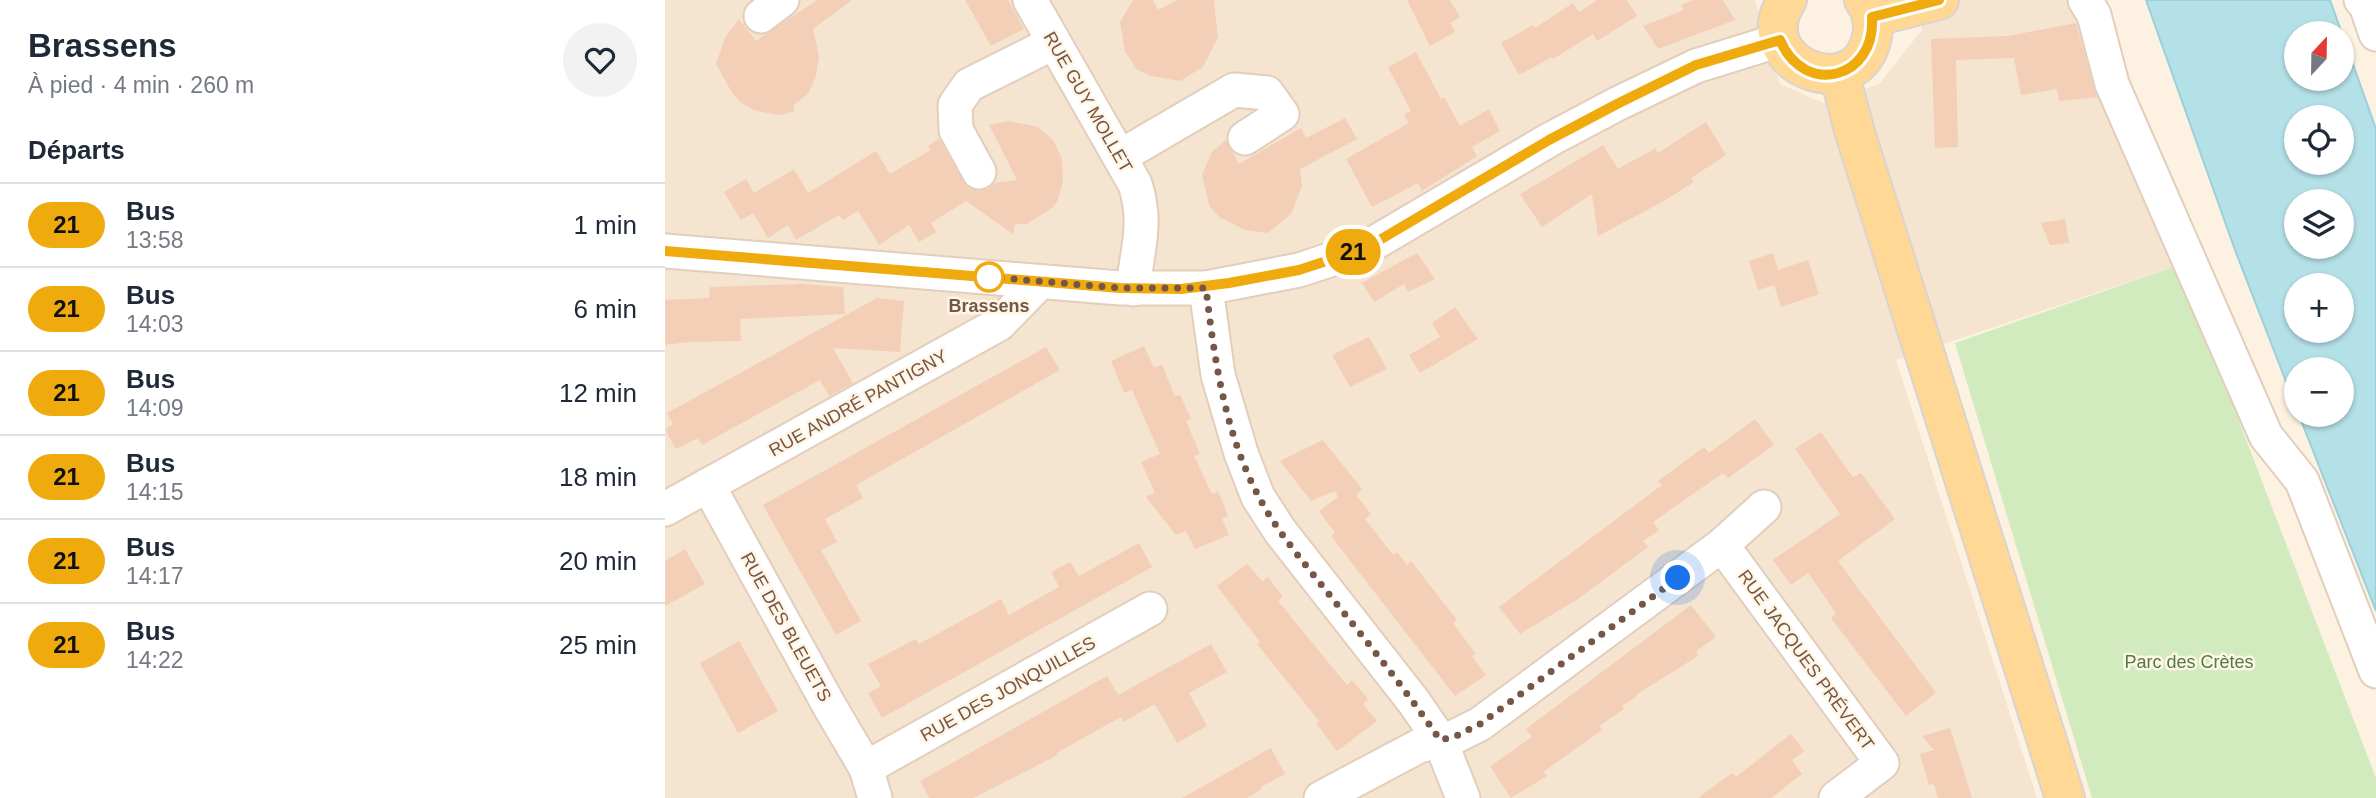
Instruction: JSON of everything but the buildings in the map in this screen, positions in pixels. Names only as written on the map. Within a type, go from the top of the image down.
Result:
[{"type":"main road","points":[[1787,0],[1779,17],[1780,40],[1786,54],[1809,72],[1839,73],[1857,62],[1870,45],[1868,9],[1939,0]]},
{"type":"main road","points":[[1839,73],[1846,106],[2064,798]]},
{"type":"street","points":[[2085,0],[2094,15],[2117,97],[2266,436],[2302,481],[2376,671]]},
{"type":"street","points":[[2361,0],[2366,5],[2376,34]]},
{"type":"street","name":"RUE GUY MOLLET","points":[[1033,1],[1053,43],[1121,156],[1142,205],[1143,226],[1133,289]]},
{"type":"street","points":[[665,251],[1133,289],[1206,288],[1299,270],[1366,248],[1549,140],[1617,104],[1696,65],[1780,40]]},
{"type":"street","points":[[979,172],[957,130],[955,105],[969,85],[1053,43]]},
{"type":"street","points":[[1121,156],[1234,90],[1267,93],[1282,114],[1245,138]]},
{"type":"street","name":"RUE ANDRÉ PANTIGNY","points":[[665,509],[999,324],[1040,282]]},
{"type":"street","points":[[1206,288],[1218,375],[1241,453],[1258,497],[1280,531],[1414,702],[1440,740],[1463,798]]},
{"type":"street","name":"RUE DES BLEUETS","points":[[708,485],[871,783]]},
{"type":"street","points":[[1321,798],[1367,771],[1419,746],[1454,737],[1480,724],[1722,545],[1764,507]]},
{"type":"street","name":"RUE JACQUES PRÉVERT","points":[[1722,545],[1882,763],[1854,793]]},
{"type":"street","name":"RUE DES JONQUILLES","points":[[871,783],[1150,609]]},
{"type":"shaded area","points":[[665,0],[1755,0],[1780,84],[1823,103],[1879,84],[1922,30],[1914,0],[2068,0],[2077,7],[2179,265],[1896,360],[2037,798],[665,798]]},
{"type":"green space","name":"Parc des Crètes","points":[[2179,265],[2376,778],[2376,798],[2092,798],[1955,343]]},
{"type":"water","points":[[2146,0],[2330,0],[2337,21],[2284,21],[2284,91],[2354,91],[2354,67],[2376,129],[2376,611],[2304,427],[2354,427],[2354,357],[2284,357],[2284,376],[2235,250]]},
{"type":"bus line","name":"21","points":[[665,251],[1120,288],[1206,288],[1299,270],[1366,248],[1549,140],[1696,65],[1780,40],[1786,54],[1809,72],[1823,75],[1839,73],[1862,58],[1870,45],[1872,17],[1939,0]]},
{"type":"place","name":"Brassens","points":[[989,277]]},
{"type":"route","points":[[989,277],[1120,288],[1206,288],[1218,375],[1241,453],[1258,497],[1280,531],[1414,702],[1440,740],[1454,737],[1480,724],[1678,578]]}]
